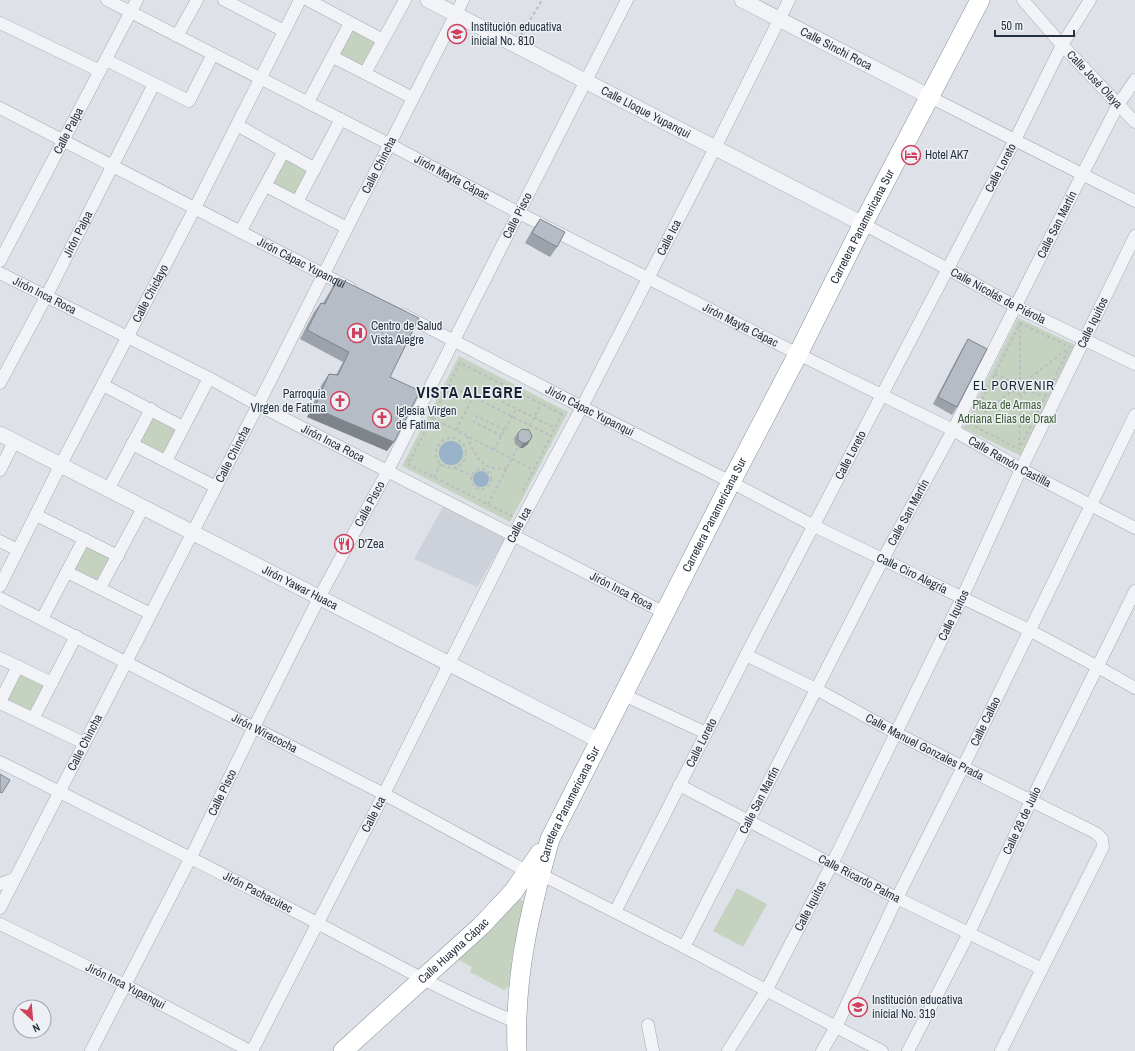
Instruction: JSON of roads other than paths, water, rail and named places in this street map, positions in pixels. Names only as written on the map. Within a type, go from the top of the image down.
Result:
[{"type":"highway","name":"Carretera Panamericana Sur","points":[[550,839],[863,224],[980,0]]},
{"type":"highway","name":"Calle Huayna Cápac","points":[[343,1051],[481,926],[513,892],[534,873],[550,839]]},
{"type":"highway","name":"Carretera Panamericana Sur","points":[[517,1051],[516,1022],[523,949],[534,873]]},
{"type":"street","name":"Jirón Mayta Cápac","points":[[107,0],[341,119],[519,213],[798,354]]},
{"type":"street","name":"Calle Palpa","points":[[0,261],[137,0]]},
{"type":"street","points":[[178,36],[197,0]]},
{"type":"street","points":[[224,0],[239,4],[284,32]]},
{"type":"street","name":"Calle Chiclayo","points":[[0,586],[60,466],[195,208],[300,0]]},
{"type":"street","points":[[308,0],[383,40]]},
{"type":"street","points":[[365,73],[405,0]]},
{"type":"street","name":"Calle Lloque Yupanqui","points":[[428,0],[863,224]]},
{"type":"street","name":"Calle Chincha","points":[[0,908],[193,533],[463,0]]},
{"type":"street","name":"Calle Pisco","points":[[91,1051],[191,857],[254,726],[319,598],[388,470],[626,0]]},
{"type":"street","name":"Calle Sinchi Roca","points":[[742,0],[930,97]]},
{"type":"street","name":"Calle Ica","points":[[251,1051],[450,665],[514,534],[582,407],[715,148],[789,0]]},
{"type":"street","name":"Calle José Olaya","points":[[1023,0],[1062,45],[1135,122]]},
{"type":"street","name":"Calle Loreto","points":[[615,912],[746,655],[1015,140],[1062,45],[1090,0]]},
{"type":"street","points":[[0,23],[100,71]]},
{"type":"street","points":[[308,102],[350,23]]},
{"type":"street","points":[[106,60],[189,101],[213,54]]},
{"type":"street","points":[[333,57],[413,98]]},
{"type":"street","name":"Calle San Martín","points":[[684,947],[882,559],[953,430],[1118,105],[1135,80]]},
{"type":"street","name":"Jirón Palpa","points":[[0,384],[154,84]]},
{"type":"street","points":[[930,97],[1135,201]]},
{"type":"street","name":"Jirón Cápac Yupanqui","points":[[0,108],[357,292]]},
{"type":"street","points":[[297,202],[341,119]]},
{"type":"street","points":[[237,125],[315,169]]},
{"type":"street","points":[[240,232],[284,151]]},
{"type":"street","points":[[266,186],[347,228]]},
{"type":"street","name":"Calle Nicolás de Piérola","points":[[863,224],[948,268],[1015,306],[1135,364]]},
{"type":"street","name":"Calle Iquitos","points":[[728,1051],[766,991],[832,864],[962,598],[1021,469],[1135,236]]},
{"type":"street","name":"Jirón Inca Roca","points":[[0,273],[47,295],[209,378],[258,405],[514,534],[666,613]]},
{"type":"street","name":"Jirón Cápac Yupanqui","points":[[392,309],[732,482]]},
{"type":"street","name":"Calle Ramón Castilla","points":[[798,354],[953,430],[1021,469],[1135,528]]},
{"type":"street","points":[[166,461],[209,378]]},
{"type":"street","points":[[103,385],[183,427]]},
{"type":"street","points":[[108,490],[151,409]]},
{"type":"street","name":"Calle Callao","points":[[822,1051],[836,1027],[897,898],[963,768],[1135,415]]},
{"type":"street","name":"Jirón Yawar Huaca","points":[[0,434],[600,741]]},
{"type":"street","points":[[0,470],[14,442]]},
{"type":"street","points":[[132,444],[216,487]]},
{"type":"street","name":"Calle Ciro Alegría","points":[[732,482],[814,526],[1029,630],[1098,666],[1135,688]]},
{"type":"street","points":[[100,588],[143,508]]},
{"type":"street","points":[[36,515],[118,556]]},
{"type":"street","points":[[42,619],[84,539]]},
{"type":"street","points":[[0,541],[18,550]]},
{"type":"street","points":[[67,572],[151,614]]},
{"type":"street","name":"Calle 28 de Julio","points":[[908,1051],[969,933],[1031,801],[1135,591]]},
{"type":"street","name":"Jirón Wiracocha","points":[[0,598],[254,726],[534,873],[684,947],[882,1051]]},
{"type":"street","points":[[33,719],[76,636]]},
{"type":"street","name":"Calle Manuel Gonzales Prada","points":[[746,655],[816,689],[963,768],[1096,833],[1102,839],[1103,847],[1042,969]]},
{"type":"street","points":[[0,658],[52,683]]},
{"type":"street","points":[[18,666],[0,703],[84,743]]},
{"type":"street","points":[[624,695],[706,733]]},
{"type":"street","name":"Jirón Pachacútec","points":[[0,762],[191,857],[423,979],[486,1010],[516,1022]]},
{"type":"street","name":"Calle Ricardo Palma","points":[[679,785],[897,898],[1042,969]]},
{"type":"street","points":[[0,884],[14,879]]},
{"type":"street","name":"Jirón Inca Yupanqui","points":[[0,924],[125,985],[251,1051]]},
{"type":"street","points":[[1001,1051],[1042,969]]},
{"type":"street","points":[[648,1026],[653,1051]]},
{"type":"water","points":[[451,441],[459,445],[463,453],[459,461],[451,465],[443,461],[439,453],[443,445]]},
{"type":"water","points":[[481,471],[487,473],[489,479],[487,485],[481,487],[475,485],[473,479],[475,473]]},
{"type":"place","name":"Institución educativa inicial No. 810","points":[[457,34]]},
{"type":"place","name":"Hotel AK7","points":[[911,155]]},
{"type":"place","name":"Centro de Salud Vista Alegre","points":[[357,333]]},
{"type":"place","name":"Parroquia VIrgen de Fatima","points":[[340,401]]},
{"type":"place","name":"Iglesia Virgen de Fatima","points":[[382,418]]},
{"type":"place","name":"D'Zea","points":[[344,544]]},
{"type":"place","name":"Institución educativa inicial No. 319","points":[[858,1007]]},
{"type":"district","name":"EL PORVENIR","points":[[1014,385]]},
{"type":"district","name":"VISTA ALEGRE","points":[[470,392]]},
{"type":"park label","name":"Plaza de Armas Adriana Elías de Draxl","points":[[1007,412]]}]
